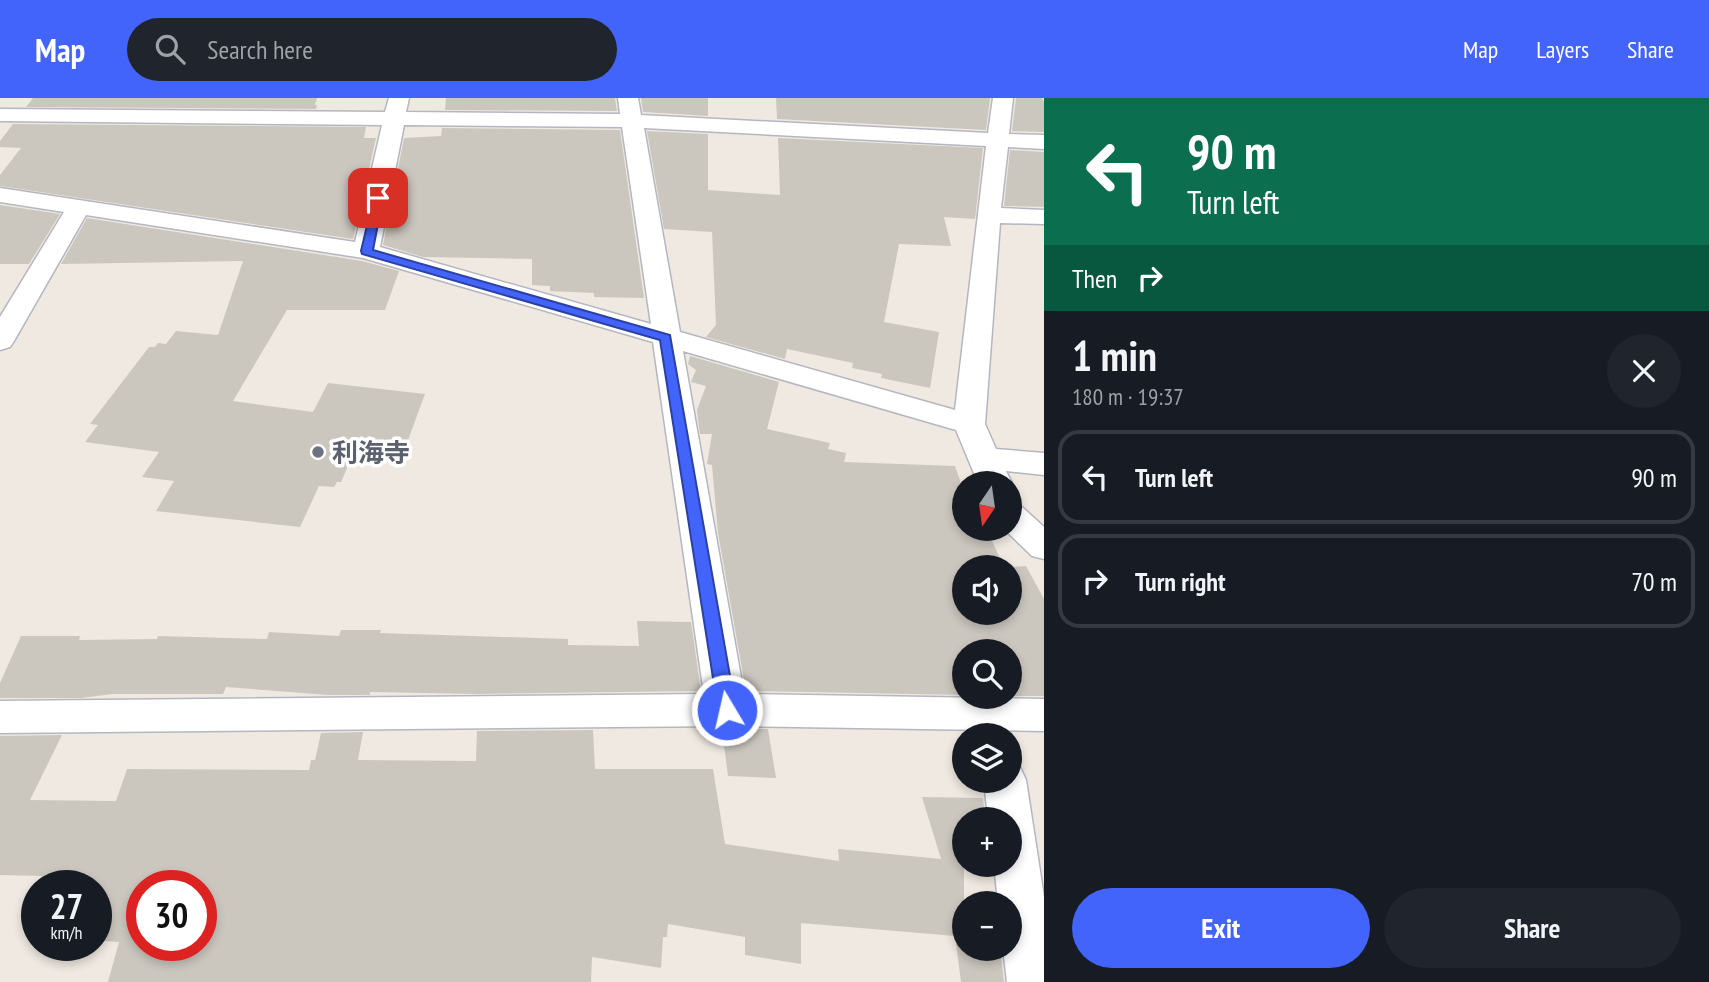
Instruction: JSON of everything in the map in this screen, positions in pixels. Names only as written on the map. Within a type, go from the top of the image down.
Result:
[{"type":"street","points":[[0,107],[10,98]]},
{"type":"street","points":[[1003,98],[988,215],[969,424],[990,470],[1044,464]]},
{"type":"street","points":[[0,116],[397,108],[629,109],[1044,142]]},
{"type":"street","points":[[366,251],[397,108]]},
{"type":"street","points":[[629,109],[727,710]]},
{"type":"street","points":[[0,195],[366,251],[969,424]]},
{"type":"street","points":[[0,341],[79,207]]},
{"type":"street","points":[[988,215],[1044,218]]},
{"type":"street","points":[[1022,526],[1044,547]]},
{"type":"street","points":[[0,717],[727,710],[978,723]]},
{"type":"street","points":[[1002,723],[1044,715]]},
{"type":"street","points":[[1007,793],[1032,982]]},
{"type":"building","points":[[33,98],[317,98],[317,105],[316,109],[26,107]]},
{"type":"building","points":[[446,98],[615,98],[617,111],[445,110]]},
{"type":"building","points":[[641,98],[708,98],[708,116],[643,112]]},
{"type":"building","points":[[776,98],[990,98],[986,130],[777,119]]},
{"type":"building","points":[[1016,98],[1042,98],[1044,132],[1012,131]]},
{"type":"building","points":[[13,124],[366,127],[364,138],[376,138],[353,239],[0,186],[0,175],[21,148],[0,147],[0,141]]},
{"type":"building","points":[[442,128],[620,130],[644,298],[594,297],[594,293],[550,291],[550,286],[532,285],[532,259],[423,257],[383,245],[404,138],[441,136]]},
{"type":"building","points":[[647,131],[708,134],[708,190],[780,195],[778,138],[983,148],[975,219],[944,217],[951,246],[899,244],[884,322],[939,332],[930,388],[881,378],[882,374],[852,368],[853,363],[787,349],[785,359],[706,337],[716,325],[712,232],[664,229]]},
{"type":"building","points":[[1010,150],[1044,152],[1044,207],[1004,206]]},
{"type":"building","points":[[0,205],[60,214],[29,264],[0,264]]},
{"type":"building","points":[[87,218],[362,261],[399,271],[385,310],[287,310],[233,401],[313,412],[328,383],[425,394],[404,451],[357,445],[341,482],[337,482],[334,487],[319,486],[300,527],[156,511],[174,481],[142,477],[159,452],[85,442],[98,425],[90,424],[149,347],[155,347],[158,343],[166,344],[176,331],[218,335],[243,261],[61,264]]},
{"type":"building","points":[[690,356],[779,382],[767,429],[830,443],[828,449],[846,453],[844,462],[955,466],[957,471],[952,471],[952,541],[992,541],[998,555],[952,555],[952,625],[1022,625],[1022,566],[1026,566],[1044,599],[1044,696],[1022,696],[1022,639],[952,639],[952,695],[746,691],[718,533],[712,465],[707,464],[712,434],[700,434],[699,427],[697,410],[706,386],[691,382],[696,370],[688,364]]},
{"type":"building","points":[[637,621],[691,622],[701,691],[478,694],[370,692],[370,695],[328,695],[226,687],[223,694],[0,698],[0,683],[21,636],[80,636],[79,640],[157,639],[158,636],[267,639],[269,632],[339,636],[341,630],[381,630],[380,633],[568,639],[568,645],[639,646]]},
{"type":"building","points":[[722,729],[768,729],[776,778],[728,776]]},
{"type":"building","points":[[593,730],[595,769],[713,769],[725,844],[839,861],[838,849],[941,859],[922,797],[983,798],[984,807],[952,807],[952,877],[964,877],[964,891],[952,891],[952,936],[801,923],[801,964],[745,955],[745,937],[668,924],[667,937],[663,937],[661,968],[592,957],[591,982],[108,982],[119,942],[112,942],[112,870],[21,870],[21,876],[0,875],[0,736],[62,735],[30,800],[116,801],[127,769],[309,770],[311,760],[315,760],[321,733],[363,732],[358,760],[476,761],[477,731]]},
{"type":"building","points":[[958,961],[1002,961],[1004,982],[961,982]]},
{"type":"place","name":"利海寺","points":[[318,452]]},
{"type":"route","points":[[378,198],[366,251],[666,338],[727,710]]}]
